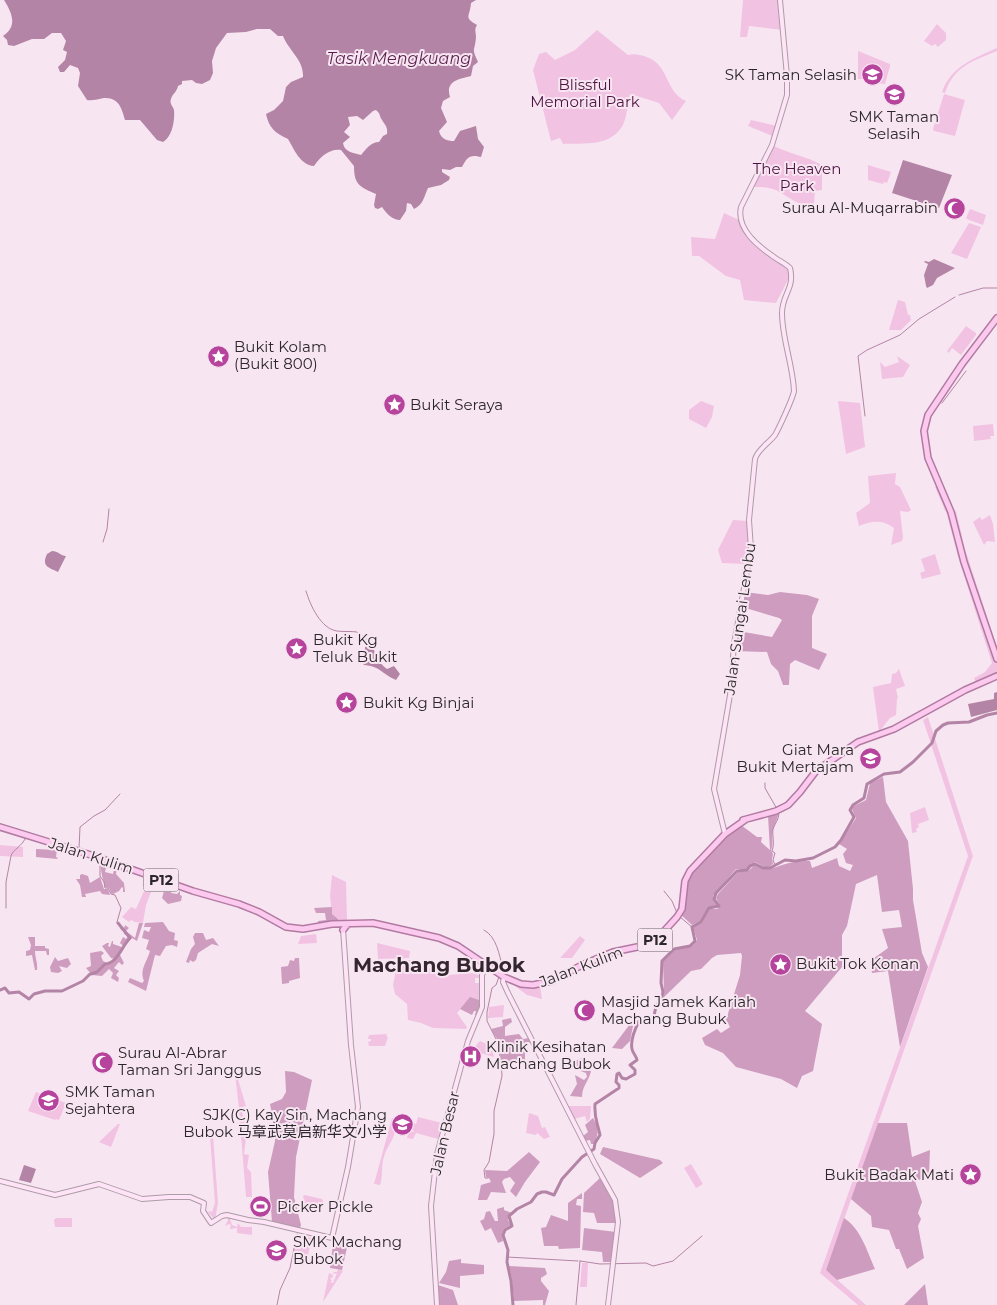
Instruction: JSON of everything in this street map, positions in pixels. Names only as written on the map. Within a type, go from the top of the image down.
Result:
[{"type":"main road","name":"Jalan Sungai Lembu","points":[[725,830],[714,789],[730,695],[734,644],[751,549],[749,520],[755,460],[777,431],[791,402],[794,391],[782,315],[784,300],[791,284],[790,268],[751,238],[745,230],[740,213],[742,205],[776,138],[787,95],[780,0]]},
{"type":"main road","points":[[997,319],[946,387],[928,415],[924,427],[928,458],[951,512],[965,564],[997,663]]},
{"type":"main road","name":"Jalan Kulim","points":[[0,827],[245,907],[261,913],[286,927],[303,929],[323,925],[382,924],[439,938],[458,946],[501,976],[525,985],[545,983],[613,952],[642,946],[654,941],[680,914],[684,887],[688,875],[725,830],[745,820],[776,811],[786,806],[800,792],[816,771],[862,740],[894,729],[996,674]]},
{"type":"main road","points":[[0,1181],[55,1195],[99,1184],[142,1199],[190,1197],[204,1203],[203,1211],[211,1223],[227,1215],[332,1238],[358,1113],[343,926]]},
{"type":"main road","name":"Jalan Besar","points":[[437,1305],[431,1206],[437,1160],[468,1041],[482,1007],[482,975],[487,966]]},
{"type":"main road","points":[[501,976],[504,986],[589,1152],[614,1196],[618,1222],[608,1305]]},
{"type":"green space","points":[[743,0],[779,0],[782,30],[749,26],[747,37],[740,37]]},
{"type":"green space","points":[[937,24],[946,33],[946,40],[938,47],[935,44],[932,46],[924,41]]},
{"type":"green space","name":"Blissful Memorial Park","points":[[597,30],[628,55],[640,55],[650,58],[657,63],[673,90],[686,101],[672,120],[659,103],[630,94],[623,125],[612,137],[588,143],[563,144],[560,138],[551,141],[533,70],[539,54],[546,52],[555,60],[575,50]]},
{"type":"green space","points":[[997,48],[997,51],[959,70],[945,93],[942,92],[946,83],[958,69],[972,59]]},
{"type":"green space","points":[[858,51],[890,64],[885,84],[873,83],[872,79],[858,79]]},
{"type":"green space","points":[[944,94],[965,100],[955,136],[934,131],[933,129]]},
{"type":"green space","points":[[751,120],[777,126],[775,137],[748,126]]},
{"type":"green space","name":"The Heaven Park","points":[[774,146],[822,165],[822,190],[815,191],[814,205],[802,204],[769,188],[753,187]]},
{"type":"green space","points":[[868,165],[891,172],[887,183],[884,182],[883,184],[868,180]]},
{"type":"green space","points":[[970,209],[986,215],[983,225],[966,218]]},
{"type":"green space","points":[[724,213],[739,220],[748,238],[788,269],[789,278],[776,303],[744,300],[740,280],[726,276],[699,256],[692,256],[691,237],[715,239]]},
{"type":"green space","points":[[969,223],[981,227],[967,259],[951,253]]},
{"type":"green space","points":[[898,300],[905,302],[911,320],[901,330],[889,330]]},
{"type":"green space","points":[[966,326],[976,335],[961,355],[952,348],[949,353],[947,351]]},
{"type":"green space","points":[[897,356],[910,365],[903,377],[882,379],[880,362],[885,367],[899,362]]},
{"type":"green space","points":[[701,401],[714,406],[712,417],[706,428],[689,419],[689,410]]},
{"type":"green space","points":[[838,401],[860,403],[865,447],[846,454]]},
{"type":"green space","points":[[993,424],[994,436],[990,436],[991,439],[974,441],[973,426]]},
{"type":"green space","points":[[896,473],[895,484],[900,487],[911,510],[908,512],[900,511],[902,541],[891,545],[894,528],[886,523],[877,522],[859,526],[856,513],[870,503],[868,476]]},
{"type":"green space","points":[[939,485],[953,512],[956,511],[965,549],[997,647],[997,671],[976,683],[974,678],[985,672],[992,663],[958,557],[947,515],[935,487]]},
{"type":"green space","points":[[990,515],[995,542],[987,541],[984,545],[973,522],[980,517],[982,520]]},
{"type":"green space","points":[[733,520],[748,521],[750,540],[746,564],[722,563],[718,550]]},
{"type":"green space","points":[[935,554],[941,574],[922,579],[920,573],[925,571],[921,559]]},
{"type":"green space","points":[[899,669],[905,686],[896,689],[898,698],[896,715],[890,718],[879,732],[873,687],[891,683],[892,674],[896,673]]},
{"type":"green space","points":[[928,717],[973,856],[826,1270],[866,1305],[858,1305],[820,1273],[968,856],[923,720]]},
{"type":"green space","points":[[925,807],[929,820],[918,824],[917,832],[912,833],[910,813]]},
{"type":"green space","points":[[0,845],[23,847],[23,857],[0,856]]},
{"type":"green space","points":[[332,875],[346,882],[347,921],[338,922],[338,919],[332,914],[330,896]]},
{"type":"green space","points":[[144,891],[151,892],[146,905],[143,923],[131,920],[129,922],[122,917],[131,907],[136,909]]},
{"type":"green space","points":[[316,934],[317,943],[298,944],[301,936]]},
{"type":"green space","points":[[580,936],[585,940],[572,958],[560,958]]},
{"type":"green space","points":[[377,943],[410,951],[409,958],[378,959]]},
{"type":"green space","points":[[398,960],[418,960],[419,967],[424,972],[430,968],[437,976],[472,973],[479,975],[480,978],[475,978],[475,983],[481,983],[481,1001],[470,998],[457,1013],[467,1027],[466,1029],[433,1028],[408,1020],[407,1004],[395,994],[393,985]]},
{"type":"green space","points":[[515,986],[528,988],[540,986],[542,999],[527,995]]},
{"type":"green space","points":[[504,1005],[503,1017],[488,1018],[489,1007]]},
{"type":"green space","points":[[387,1034],[385,1046],[369,1046],[368,1042],[371,1039],[368,1039],[369,1035]]},
{"type":"green space","points":[[480,1041],[491,1046],[494,1057],[477,1052],[478,1050],[475,1049]]},
{"type":"green space","points":[[234,1066],[246,1106],[239,1108]]},
{"type":"green space","points":[[36,1092],[66,1103],[59,1120],[28,1111]]},
{"type":"green space","points":[[567,1106],[591,1106],[590,1119],[587,1122],[585,1116],[574,1119]]},
{"type":"green space","points":[[239,1111],[242,1111],[247,1131],[244,1154],[249,1155],[247,1168],[251,1172],[252,1197],[246,1197]]},
{"type":"green space","points":[[529,1113],[538,1116],[542,1128],[545,1127],[550,1137],[544,1139],[537,1133],[536,1135],[526,1133]]},
{"type":"green space","points":[[418,1117],[442,1123],[438,1139],[416,1133],[413,1139],[407,1138],[409,1131],[414,1132],[409,1129],[411,1123],[416,1124]]},
{"type":"green space","points":[[392,1118],[397,1119],[394,1135],[384,1157],[380,1185],[374,1184]]},
{"type":"green space","points":[[120,1124],[111,1147],[99,1142]]},
{"type":"green space","points":[[202,1130],[213,1135],[218,1203],[215,1220],[208,1212],[212,1212],[215,1203],[210,1137]]},
{"type":"green space","points":[[691,1164],[703,1184],[696,1188],[684,1168]]},
{"type":"green space","points":[[303,1196],[322,1199],[320,1213],[306,1210]]},
{"type":"green space","points":[[226,1216],[229,1216],[232,1225],[237,1227],[238,1223],[241,1227],[252,1227],[252,1235],[237,1233],[237,1228],[230,1229],[231,1225],[229,1224],[225,1226],[228,1220]]},
{"type":"green space","points":[[56,1218],[72,1218],[72,1227],[55,1227],[54,1220]]},
{"type":"green space","points":[[297,1234],[312,1238],[307,1259],[305,1259],[303,1266],[295,1264],[297,1257],[292,1256]]},
{"type":"green space","points":[[582,1263],[588,1263],[587,1287],[580,1287]]},
{"type":"green space","points":[[338,1269],[343,1271],[323,1302],[329,1273],[333,1275],[330,1278],[332,1281],[330,1282],[333,1283],[337,1273],[333,1274]]},
{"type":"shaded area","points":[[745,592],[768,595],[780,592],[807,595],[819,599],[812,616],[812,648],[827,654],[819,670],[795,660],[790,664],[789,685],[783,685],[778,671],[771,664],[767,652],[735,651],[738,631],[772,637],[782,620],[742,607]]},
{"type":"shaded area","points":[[883,777],[886,802],[908,841],[913,900],[922,953],[928,967],[900,1047],[888,971],[872,973],[870,961],[888,948],[882,929],[902,927],[899,910],[882,912],[877,875],[856,884],[847,926],[842,935],[842,967],[805,1011],[822,1024],[813,1071],[802,1076],[797,1088],[781,1079],[736,1067],[723,1053],[705,1045],[702,1038],[717,1029],[721,1033],[730,1027],[726,1020],[740,975],[741,953],[717,955],[701,969],[691,971],[661,1000],[664,992],[663,961],[674,950],[692,946],[697,940],[693,927],[702,923],[710,909],[717,909],[720,906],[716,898],[718,894],[739,871],[748,871],[755,865],[770,869],[802,861],[810,861],[812,868],[837,858],[839,866],[850,871],[853,865],[846,863],[843,854],[847,849],[839,844],[856,818],[852,809],[866,800],[870,783]]},
{"type":"shaded area","points":[[778,814],[772,833],[771,850],[773,864],[769,867],[764,867],[755,862],[746,869],[736,869],[713,896],[718,906],[709,907],[701,921],[692,925],[680,914],[685,907],[688,881],[693,872],[725,836],[741,825],[757,837],[762,837],[761,842],[770,850],[768,816]]},
{"type":"shaded area","points":[[36,849],[57,850],[56,857],[58,858],[36,857]]},
{"type":"shaded area","points":[[101,861],[113,865],[112,869],[106,868],[105,872],[113,874],[115,865],[121,867],[117,868],[116,874],[124,883],[125,892],[123,892],[122,887],[113,894],[109,888],[105,887],[101,872]]},
{"type":"shaded area","points":[[82,874],[88,876],[90,883],[100,877],[104,889],[108,889],[110,895],[102,894],[100,891],[85,894],[86,897],[82,897],[80,885],[76,879],[80,879]]},
{"type":"shaded area","points":[[172,887],[171,893],[177,894],[180,891],[181,901],[168,904],[162,898],[164,891],[168,891]]},
{"type":"shaded area","points":[[332,907],[332,914],[338,919],[338,922],[318,925],[318,921],[326,920],[325,913],[316,913],[314,908]]},
{"type":"shaded area","points":[[163,922],[169,931],[175,933],[174,940],[178,941],[177,947],[172,945],[166,946],[160,956],[155,955],[146,991],[128,982],[130,978],[142,983],[144,981],[142,973],[150,951],[146,949],[149,940],[142,938],[144,930],[149,932],[151,927],[144,927],[145,923]]},
{"type":"shaded area","points":[[139,923],[143,923],[137,941],[132,938],[119,953],[124,963],[122,965],[119,962],[114,968],[119,971],[116,975],[119,978],[118,982],[111,978],[113,973],[109,969],[102,976],[92,975],[86,968],[91,966],[90,953],[101,951],[104,953],[101,956],[103,961],[109,964],[115,959],[111,958],[102,946],[109,943],[108,946],[110,947],[113,941],[113,944],[122,947],[120,943],[123,937],[126,939],[128,936],[124,934],[119,925],[124,928],[125,925],[129,928],[126,931],[135,938]]},
{"type":"shaded area","points":[[195,933],[203,933],[206,940],[213,938],[219,946],[212,944],[198,953],[196,960],[193,962],[190,960],[189,963],[186,962],[195,944],[193,937]]},
{"type":"shaded area","points":[[28,937],[35,937],[35,946],[45,946],[45,948],[49,949],[49,955],[47,955],[46,951],[35,951],[37,970],[35,970],[32,955],[26,956],[26,951],[30,950],[31,945]]},
{"type":"shaded area","points":[[55,957],[58,961],[68,958],[71,964],[67,968],[59,966],[62,971],[58,973],[51,972],[50,967]]},
{"type":"shaded area","points":[[295,958],[299,958],[300,978],[282,984],[281,967],[288,966],[290,960],[294,961]]},
{"type":"shaded area","points":[[470,997],[482,1001],[477,1016],[475,1015],[476,1011],[472,1015],[460,1009]]},
{"type":"shaded area","points":[[511,1018],[512,1022],[505,1027],[505,1036],[519,1034],[523,1039],[529,1038],[532,1042],[515,1044],[517,1050],[525,1050],[525,1061],[502,1063],[497,1039],[491,1029],[503,1026],[502,1020]]},
{"type":"shaded area","points":[[630,1024],[633,1026],[630,1041],[622,1049],[612,1048]]},
{"type":"shaded area","points":[[585,1057],[581,1067],[591,1071],[582,1097],[570,1096],[577,1084],[575,1075],[584,1080],[587,1077],[586,1073],[575,1069],[577,1064],[570,1065],[570,1061]]},
{"type":"shaded area","points":[[285,1071],[294,1072],[312,1080],[296,1157],[294,1197],[301,1225],[300,1228],[272,1222],[268,1172],[275,1141],[275,1128],[270,1104],[282,1099],[286,1092]]},
{"type":"shaded area","points":[[593,1118],[597,1128],[597,1137],[594,1144],[591,1144],[590,1140],[585,1141],[583,1136],[588,1132],[585,1125]]},
{"type":"shaded area","points":[[878,1123],[907,1123],[912,1157],[930,1150],[929,1177],[915,1181],[922,1202],[918,1213],[921,1219],[918,1226],[924,1258],[907,1269],[899,1249],[896,1249],[889,1230],[872,1227],[871,1216],[851,1199]]},
{"type":"shaded area","points":[[603,1147],[660,1160],[663,1163],[640,1178],[600,1154]]},
{"type":"shaded area","points":[[529,1152],[540,1162],[516,1197],[510,1191],[515,1183],[510,1177],[502,1182],[506,1193],[491,1192],[487,1200],[478,1200],[481,1185],[491,1182],[486,1177],[485,1170],[507,1171]]},
{"type":"shaded area","points":[[601,1177],[613,1197],[617,1223],[597,1223],[594,1213],[583,1212],[584,1193]]},
{"type":"shaded area","points":[[582,1193],[582,1199],[577,1199],[576,1205],[581,1206],[580,1248],[559,1249],[558,1246],[544,1246],[541,1228],[546,1227],[551,1215],[568,1221],[568,1203]]},
{"type":"shaded area","points":[[504,1207],[504,1210],[512,1213],[508,1220],[511,1225],[504,1229],[502,1234],[503,1241],[498,1243],[491,1228],[485,1231],[480,1221],[484,1219],[486,1212],[490,1211],[495,1221],[498,1221],[497,1209]]},
{"type":"shaded area","points":[[844,1218],[859,1234],[875,1269],[837,1280],[826,1270]]},
{"type":"shaded area","points":[[584,1228],[616,1232],[612,1262],[603,1262],[602,1252],[582,1250]]},
{"type":"shaded area","points":[[348,1243],[342,1270],[330,1268],[333,1244],[346,1245]]},
{"type":"shaded area","points":[[461,1259],[461,1263],[484,1265],[484,1274],[460,1276],[460,1288],[439,1283],[446,1272],[449,1261]]},
{"type":"shaded area","points":[[509,1266],[545,1268],[547,1274],[541,1278],[541,1281],[549,1291],[545,1305],[543,1305],[543,1300],[514,1301]]},
{"type":"shaded area","points":[[925,1284],[928,1305],[904,1305]]},
{"type":"shaded area","points":[[438,1285],[453,1290],[458,1305],[439,1305]]},
{"type":"water","name":"Tasik Mengkuang","points":[[4,0],[476,0],[471,3],[468,16],[477,25],[474,51],[478,62],[473,66],[471,76],[454,82],[449,87],[450,97],[443,101],[441,108],[447,122],[439,131],[445,139],[454,141],[460,131],[476,126],[478,139],[484,147],[481,157],[469,157],[462,167],[450,170],[442,169],[442,172],[450,177],[449,180],[441,185],[428,188],[421,203],[414,209],[411,204],[407,203],[406,211],[400,220],[397,220],[385,212],[382,207],[375,208],[376,194],[359,184],[355,177],[354,166],[341,150],[333,150],[322,156],[314,166],[309,165],[301,160],[288,139],[279,135],[269,123],[266,114],[274,110],[283,101],[286,87],[291,82],[303,77],[299,61],[283,36],[278,36],[270,29],[227,33],[216,48],[212,61],[213,73],[210,80],[202,84],[192,80],[182,81],[182,84],[178,86],[171,101],[174,110],[172,128],[169,136],[163,142],[157,140],[140,120],[125,120],[119,104],[113,99],[87,100],[78,86],[80,73],[78,68],[70,65],[64,72],[60,72],[58,67],[65,60],[67,52],[63,50],[66,41],[61,33],[52,33],[44,39],[32,39],[14,46],[8,45],[7,40],[3,36],[11,28],[12,24],[11,14]],"holes":[[[376,110],[386,126],[387,134],[379,142],[369,146],[361,155],[347,150],[343,143],[350,137],[344,132],[350,125],[348,117],[357,116],[363,120]]]},
{"type":"water","points":[[903,160],[952,175],[939,208],[892,193]]},
{"type":"water","points":[[934,259],[955,268],[937,278],[933,285],[927,288],[924,275],[928,264],[924,262]]},
{"type":"water","points":[[52,551],[66,556],[58,572],[45,564],[47,554]]},
{"type":"water","points":[[373,646],[376,656],[382,664],[387,669],[394,666],[400,674],[396,680],[377,669],[364,665],[361,661],[365,654],[365,647]]},
{"type":"water","points":[[997,692],[997,710],[971,717],[968,704],[994,699],[994,693]]},
{"type":"water","points":[[24,1165],[36,1169],[31,1183],[19,1180]]},
{"type":"waterway","points":[[959,295],[983,288],[997,288]]},
{"type":"waterway","points":[[865,416],[858,356],[900,335],[919,319],[955,297]]},
{"type":"waterway","points":[[942,403],[966,371]]},
{"type":"waterway","points":[[103,542],[107,529],[109,509]]},
{"type":"waterway","points":[[306,591],[313,609],[326,626],[337,631],[357,632],[359,635],[366,636],[368,646]]},
{"type":"waterway","points":[[513,1305],[507,1262],[508,1250],[503,1235],[505,1230],[512,1226],[509,1216],[517,1209],[531,1202],[537,1194],[546,1192],[554,1195],[562,1179],[582,1157],[594,1149],[600,1135],[595,1116],[595,1104],[619,1088],[616,1082],[617,1074],[619,1073],[622,1078],[626,1079],[635,1074],[635,1070],[630,1065],[637,1060],[632,1049],[632,1038],[639,1021],[653,1021],[656,1006],[661,1000],[663,992],[661,983],[662,961],[674,949],[690,946],[695,941],[692,927],[701,922],[709,908],[719,906],[714,899],[716,893],[737,871],[747,870],[755,864],[763,868],[770,868],[785,860],[796,861],[813,858],[835,847],[854,817],[850,810],[853,805],[864,798],[867,784],[884,774],[900,772],[913,762],[932,743],[936,731],[943,725],[969,722],[997,713]]},
{"type":"waterway","points":[[765,783],[765,788],[777,809]]},
{"type":"waterway","points":[[79,849],[80,827],[105,810],[120,794]]},
{"type":"waterway","points":[[775,865],[773,860],[775,853],[772,851],[773,832],[779,813]]},
{"type":"waterway","points":[[6,908],[6,882],[11,856],[26,837]]},
{"type":"waterway","points":[[100,860],[100,876],[105,888],[108,888],[111,894],[115,895],[121,908],[117,922]]},
{"type":"waterway","points":[[664,891],[672,901],[677,913]]},
{"type":"waterway","points":[[680,917],[692,927]]},
{"type":"waterway","points":[[91,974],[113,961],[130,938],[118,923]]},
{"type":"waterway","points":[[484,930],[492,937],[497,947],[503,968],[501,973]]},
{"type":"waterway","points":[[0,990],[5,988],[9,993],[19,992],[29,999],[34,994],[45,991],[62,991],[83,981],[90,974]]},
{"type":"waterway","points":[[488,1178],[485,1178],[484,1170],[489,1162],[494,1134],[494,1111],[502,1076],[501,1060],[496,1039],[487,1021],[487,1012],[492,988],[496,985],[499,977]]},
{"type":"waterway","points":[[277,1305],[280,1290],[290,1268],[297,1234]]},
{"type":"waterway","points":[[580,1261],[600,1264],[646,1263],[653,1266],[673,1261],[702,1236]]},
{"type":"waterway","points":[[507,1257],[578,1261]]},
{"type":"waterway","points":[[576,1305],[580,1261]]},
{"type":"place","name":"SK Taman Selasih","points":[[873,75]]},
{"type":"place","name":"SMK Taman Selasih","points":[[894,94]]},
{"type":"place","name":"Surau Al-Muqarrabin","points":[[954,208]]},
{"type":"place","name":"Bukit Kolam (Bukit 800)","points":[[218,356]]},
{"type":"place","name":"Bukit Seraya","points":[[394,405]]},
{"type":"place","name":"Bukit Kg Teluk Bukit","points":[[297,649]]},
{"type":"place","name":"Bukit Kg Binjai","points":[[347,703]]},
{"type":"place","name":"Giat Mara Bukit Mertajam","points":[[870,759]]},
{"type":"place","name":"Bukit Tok Konan","points":[[780,964]]},
{"type":"place","name":"Masjid Jamek Kariah Machang Bubuk","points":[[585,1011]]},
{"type":"place","name":"Klinik Kesihatan Machang Bubok","points":[[470,1056]]},
{"type":"place","name":"Surau Al-Abrar Taman Sri Janggus","points":[[102,1062]]},
{"type":"place","name":"SMK Taman Sejahtera","points":[[49,1101]]},
{"type":"place","name":"SJK(C) Kay Sin, Machang Bubok 马章武莫启新华文小学","points":[[403,1124]]},
{"type":"place","name":"Bukit Badak Mati","points":[[970,1175]]},
{"type":"place","name":"Picker Pickle","points":[[261,1207]]},
{"type":"place","name":"SMK Machang Bubok","points":[[277,1251]]},
{"type":"district","name":"Machang Bubok","points":[[439,965]]}]
